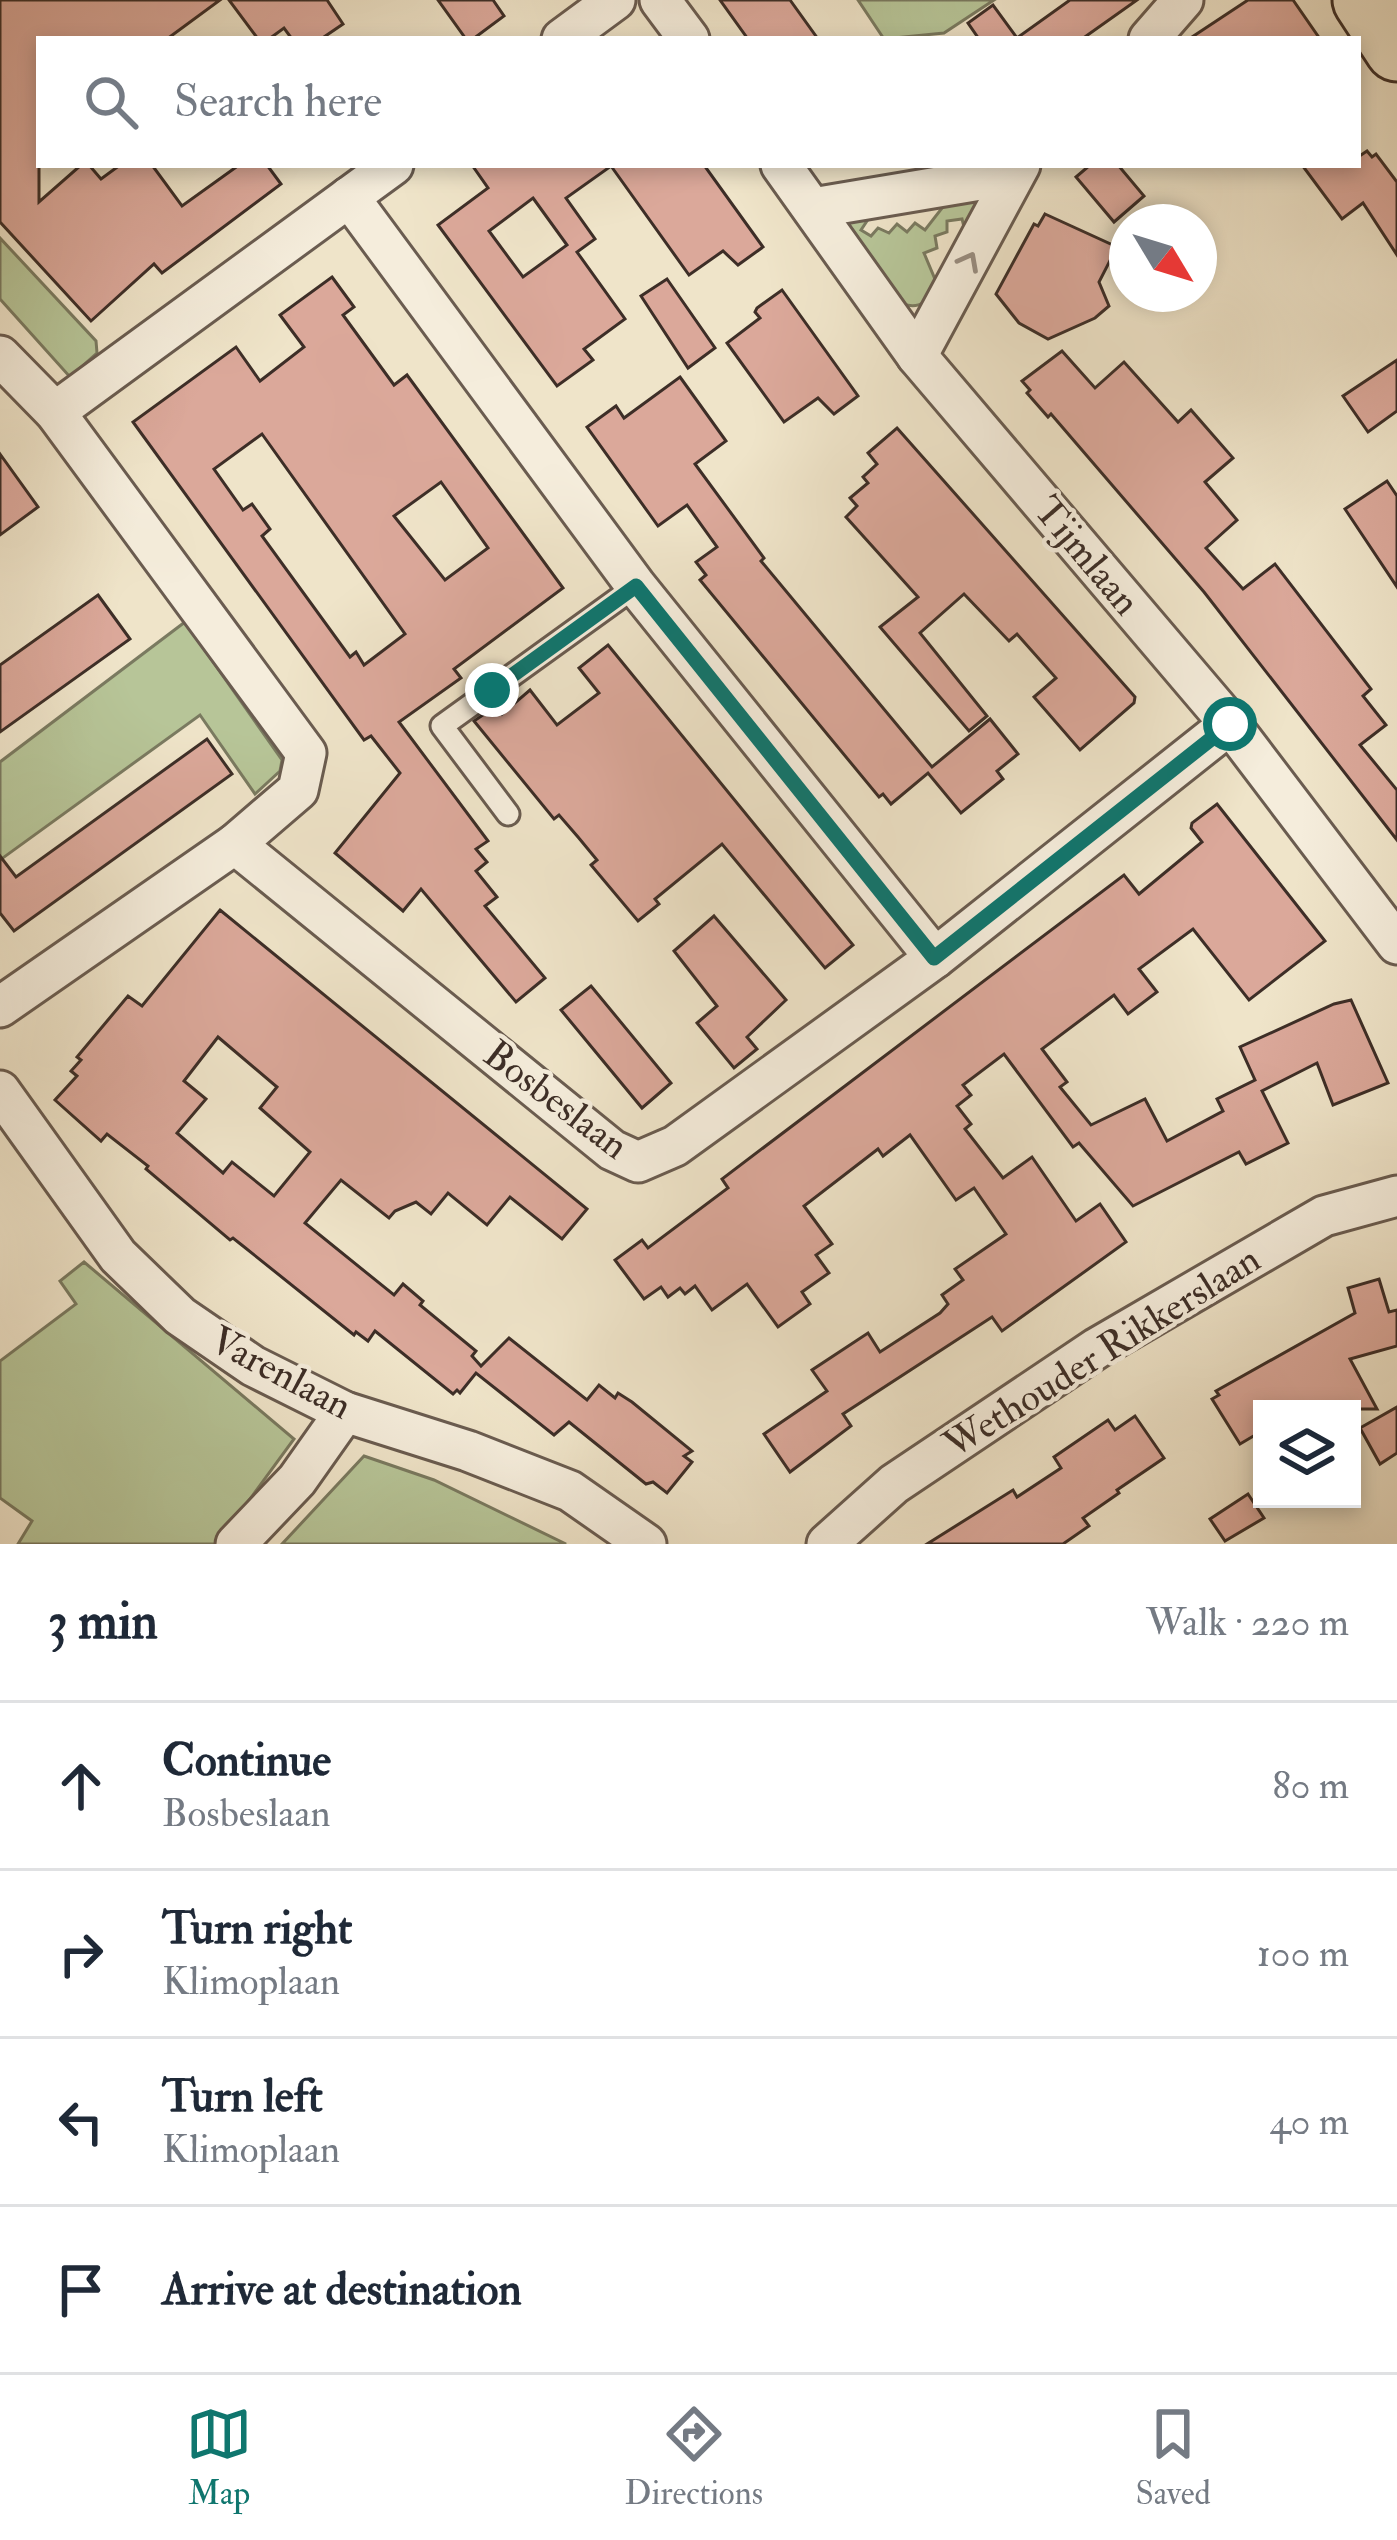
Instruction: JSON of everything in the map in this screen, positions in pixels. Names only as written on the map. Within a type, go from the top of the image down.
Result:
[{"type":"main road","points":[[1365,0],[1397,49]]},
{"type":"main road","points":[[1387,0],[1397,15]]},
{"type":"street","points":[[566,36],[615,0]]},
{"type":"street","points":[[660,0],[687,36]]},
{"type":"street","points":[[1152,36],[1183,0]]},
{"type":"street","points":[[55,412],[389,168]]},
{"type":"street","name":"Tijmlaan","points":[[783,168],[917,356],[1230,724],[1397,944]]},
{"type":"street","points":[[813,208],[980,180],[996,168]]},
{"type":"street","points":[[917,356],[1018,168]]},
{"type":"street","points":[[349,197],[636,586],[934,958]]},
{"type":"street","points":[[0,356],[55,412],[306,753],[298,790],[235,844],[0,1006]]},
{"type":"street","name":"Bosbeslaan","points":[[235,844],[612,1150],[638,1162],[676,1146],[934,958],[1230,724]]},
{"type":"street","name":"Varenlaan","points":[[0,1090],[118,1256],[180,1316],[253,1366],[346,1412],[468,1451],[570,1491],[646,1544]]},
{"type":"street","name":"Wethouder Rikkerslaan","points":[[827,1544],[894,1484],[1096,1348],[1324,1216],[1397,1196]]},
{"type":"street","points":[[236,1544],[297,1480],[346,1412]]},
{"type":"lane","points":[[508,814],[442,727],[636,586]]},
{"type":"green space","points":[[858,0],[994,0],[944,33],[882,36]]},
{"type":"green space","points":[[987,188],[967,239],[962,219],[947,221],[947,232],[935,236],[937,248],[924,253],[937,284],[920,305],[903,304],[847,222],[852,214],[875,209],[861,230],[871,236],[878,228],[889,233],[897,224],[907,232],[915,223],[925,230],[949,199]]},
{"type":"green space","points":[[0,238],[96,341],[97,353],[70,377],[0,299]]},
{"type":"green space","points":[[185,622],[282,760],[280,771],[255,794],[200,715],[0,860],[0,762]]},
{"type":"green space","points":[[84,1262],[294,1439],[217,1544],[18,1544],[32,1521],[0,1498],[0,1361],[76,1304],[60,1281]]},
{"type":"green space","points":[[364,1456],[434,1480],[566,1544],[282,1544]]},
{"type":"building","points":[[0,0],[220,0],[171,36],[36,36],[39,202],[78,168],[92,168],[101,179],[116,168],[154,168],[182,206],[235,168],[269,168],[281,184],[162,273],[154,264],[91,321],[0,222]]},
{"type":"building","points":[[229,0],[327,0],[343,24],[325,36],[290,36],[284,28],[273,36],[256,36]]},
{"type":"building","points":[[438,0],[493,0],[504,16],[477,36],[464,36]]},
{"type":"building","points":[[720,0],[790,0],[816,36],[746,36]]},
{"type":"building","points":[[1070,0],[1137,0],[1086,36],[1020,36]]},
{"type":"building","points":[[1248,0],[1293,0],[1318,36],[1194,36]]},
{"type":"building","points":[[993,5],[1016,36],[977,36],[968,23]]},
{"type":"building","points":[[1376,154],[1397,182],[1397,255],[1363,203],[1342,219],[1304,168],[1361,168],[1361,155]]},
{"type":"building","points":[[474,168],[608,168],[566,198],[595,239],[577,252],[625,319],[584,349],[593,360],[557,386],[438,225],[488,188]],"holes":[[[533,198],[567,245],[523,277],[489,231]]]},
{"type":"building","points":[[612,168],[706,168],[763,247],[738,265],[723,251],[689,275]]},
{"type":"building","points":[[1086,168],[1121,168],[1144,196],[1135,204],[1109,204],[1109,216],[1076,177]]},
{"type":"building","points":[[1045,214],[1109,243],[1109,263],[1099,282],[1109,306],[1095,318],[1048,339],[1019,323],[996,294],[1034,224],[1038,226]]},
{"type":"building","points":[[332,277],[354,307],[343,315],[394,385],[407,375],[563,588],[454,669],[461,678],[399,722],[488,841],[476,849],[487,862],[476,871],[497,897],[485,906],[545,978],[516,1002],[421,889],[403,911],[335,853],[400,773],[371,736],[364,740],[133,422],[236,347],[260,381],[304,347],[280,315]],"holes":[[[262,434],[405,634],[364,665],[356,652],[350,657],[262,536],[270,529],[252,504],[243,510],[214,469]],[[441,482],[488,548],[445,580],[394,516]]]},
{"type":"building","points":[[667,279],[715,348],[688,368],[641,296]]},
{"type":"building","points":[[782,290],[858,396],[834,414],[818,398],[784,422],[727,343],[760,318],[757,308]]},
{"type":"building","points":[[1062,351],[1095,388],[1124,362],[1178,422],[1191,410],[1233,458],[1205,482],[1237,520],[1206,548],[1243,589],[1275,564],[1371,689],[1363,696],[1386,725],[1360,745],[1397,790],[1397,840],[1204,592],[1051,414],[1048,417],[1027,393],[1030,390],[1022,381]]},
{"type":"building","points":[[1397,360],[1397,411],[1368,432],[1343,396]]},
{"type":"building","points":[[680,377],[726,441],[695,464],[764,558],[761,561],[932,767],[990,719],[1018,754],[997,771],[1003,779],[961,813],[928,773],[891,804],[883,794],[879,797],[700,580],[706,575],[696,562],[717,547],[687,505],[658,526],[587,427],[616,406],[624,418]]},
{"type":"building","points":[[897,428],[1135,697],[1134,703],[1080,750],[1034,697],[1056,678],[1017,634],[1009,641],[964,594],[920,633],[987,716],[969,731],[880,627],[918,597],[846,517],[857,506],[850,498],[868,483],[863,477],[877,464],[868,453]]},
{"type":"building","points":[[0,454],[38,507],[0,535]]},
{"type":"building","points":[[1387,481],[1397,496],[1397,587],[1345,509]]},
{"type":"building","points":[[98,595],[130,639],[0,732],[0,665]]},
{"type":"building","points":[[608,645],[853,945],[825,968],[722,844],[655,899],[659,904],[638,921],[591,865],[597,860],[559,815],[554,819],[474,721],[496,706],[502,714],[530,690],[557,725],[599,693],[579,668]]},
{"type":"building","points":[[207,739],[232,774],[14,931],[0,913],[0,856],[16,877]]},
{"type":"building","points":[[1217,804],[1325,941],[1249,1000],[1193,929],[1139,969],[1157,992],[1128,1014],[1114,995],[1042,1049],[1067,1082],[1060,1087],[1091,1125],[1145,1099],[1167,1141],[1223,1111],[1217,1099],[1255,1080],[1240,1047],[1351,1000],[1388,1083],[1333,1105],[1317,1063],[1262,1091],[1288,1143],[1246,1164],[1239,1152],[1133,1206],[1079,1143],[1073,1147],[1004,1054],[963,1085],[971,1095],[957,1106],[971,1124],[965,1129],[1003,1178],[1032,1157],[1076,1221],[1100,1204],[1126,1242],[1002,1331],[992,1317],[843,1414],[851,1426],[790,1472],[764,1434],[827,1391],[812,1370],[868,1333],[880,1352],[940,1313],[948,1304],[942,1295],[963,1280],[955,1269],[1006,1234],[974,1188],[956,1200],[910,1135],[883,1156],[878,1149],[804,1206],[832,1244],[816,1255],[829,1273],[802,1292],[810,1304],[778,1327],[747,1284],[712,1310],[695,1286],[685,1294],[680,1288],[668,1297],[661,1287],[644,1299],[615,1260],[642,1240],[648,1248],[728,1188],[722,1179],[1124,875],[1139,894],[1202,842],[1192,823]]},
{"type":"building","points":[[220,910],[587,1209],[562,1239],[510,1197],[487,1225],[448,1193],[431,1214],[416,1202],[389,1218],[341,1180],[305,1223],[394,1295],[403,1284],[423,1301],[420,1305],[476,1351],[472,1356],[481,1366],[509,1338],[587,1400],[599,1385],[615,1398],[618,1393],[632,1402],[692,1451],[684,1456],[692,1462],[667,1493],[653,1482],[646,1484],[569,1422],[554,1435],[476,1373],[460,1393],[453,1394],[375,1331],[368,1341],[354,1335],[230,1240],[148,1166],[107,1134],[101,1141],[55,1100],[77,1076],[71,1071],[81,1060],[77,1057],[128,996],[142,1006]],"holes":[[[218,1037],[277,1087],[260,1108],[310,1152],[274,1196],[232,1162],[223,1173],[177,1133],[206,1099],[184,1081]]]},
{"type":"building","points":[[714,916],[786,1000],[747,1037],[757,1049],[734,1068],[697,1023],[717,1006],[674,951]]},
{"type":"building","points":[[591,986],[671,1083],[642,1108],[561,1010]]},
{"type":"building","points":[[1379,1279],[1389,1312],[1397,1310],[1397,1346],[1350,1359],[1377,1409],[1361,1409],[1361,1400],[1253,1400],[1253,1436],[1240,1444],[1212,1399],[1219,1395],[1216,1391],[1355,1313],[1348,1288]]},
{"type":"building","points":[[1397,1407],[1397,1453],[1380,1464],[1361,1427]]},
{"type":"building","points":[[1135,1416],[1164,1458],[1083,1518],[1089,1526],[1063,1544],[927,1544],[1013,1490],[1017,1497],[1061,1468],[1054,1457],[1108,1420],[1115,1430]]},
{"type":"building","points":[[1248,1494],[1253,1508],[1264,1518],[1225,1541],[1210,1519]]},
{"type":"route","points":[[492,690],[636,586],[934,958],[1230,724]]}]
